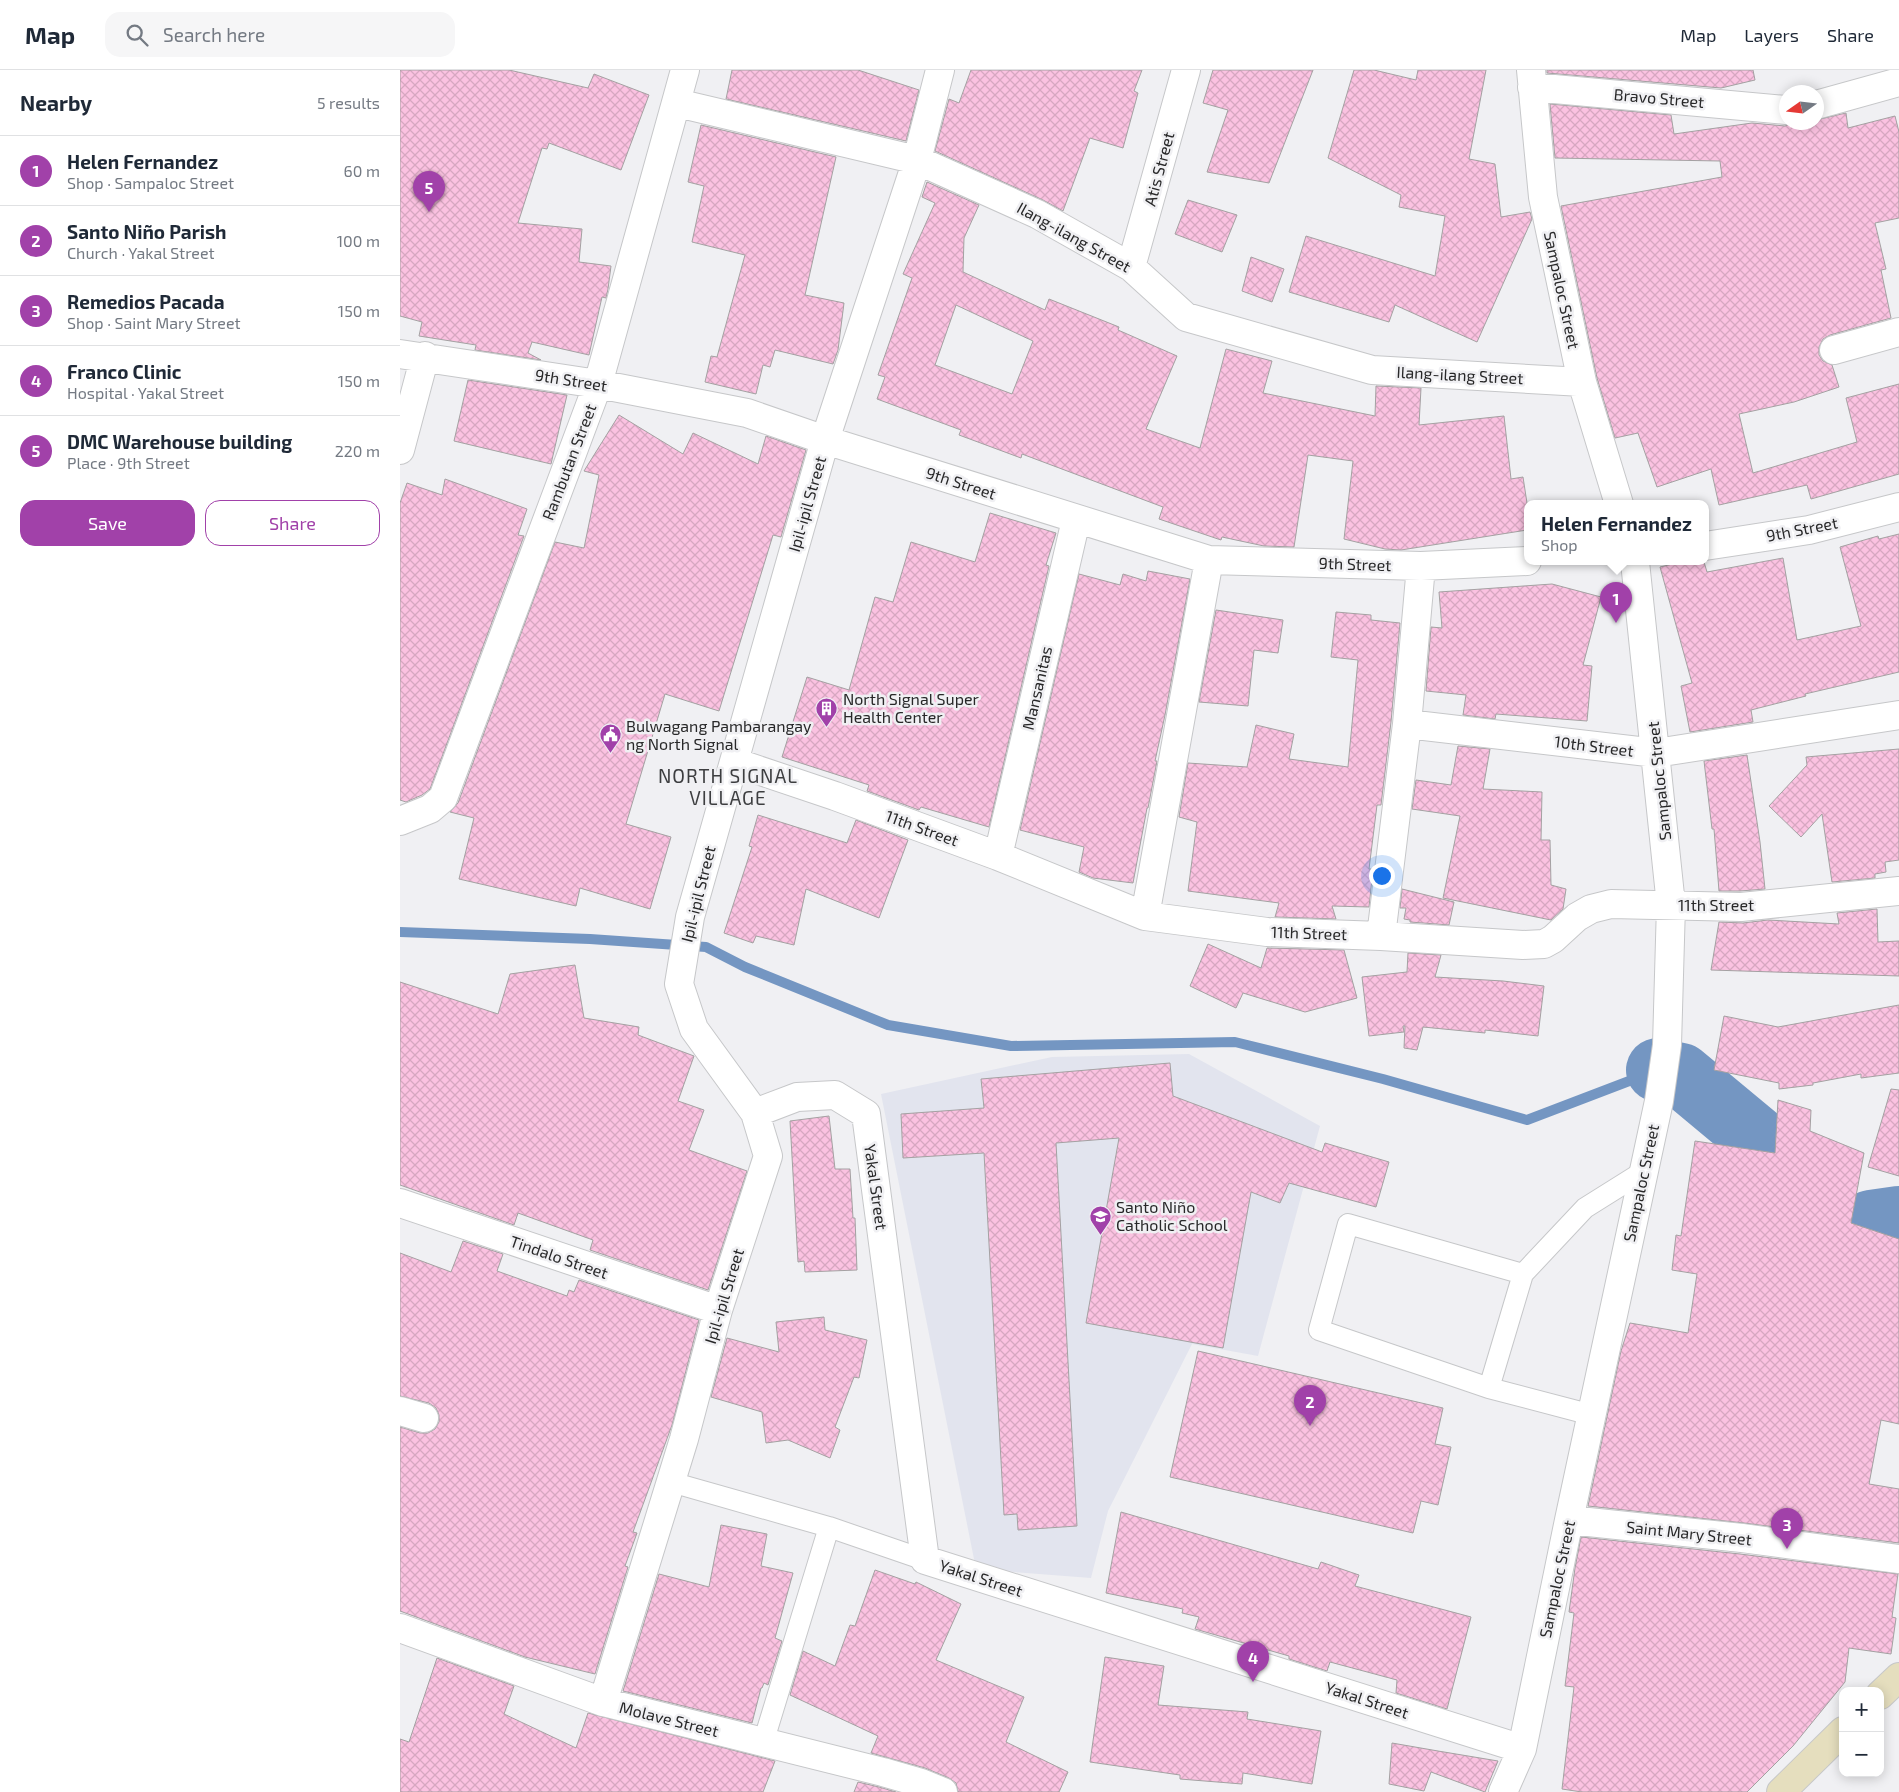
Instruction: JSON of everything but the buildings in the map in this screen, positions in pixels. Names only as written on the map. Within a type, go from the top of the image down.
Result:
[{"type":"main road","points":[[1884,1691],[1899,1677]]},
{"type":"main road","points":[[1781,1792],[1842,1732]]},
{"type":"street","name":"Rambutan Street","points":[[400,821],[430,809],[443,798],[598,384],[685,70]]},
{"type":"street","name":"Ipil-ipil Street","points":[[603,1702],[672,1482],[718,1310],[768,1156],[755,1113],[694,1029],[679,984],[690,917],[826,440],[917,160],[940,70]]},
{"type":"street","name":"Atis Street","points":[[1131,267],[1186,70]]},
{"type":"street","name":"Bravo Street","points":[[1532,79],[1779,109]]},
{"type":"street","name":"Sampaloc Street","points":[[1532,79],[1543,197],[1582,382],[1618,500]]},
{"type":"street","points":[[1824,103],[1899,82]]},
{"type":"street","name":"Ilang-ilang Street","points":[[676,103],[917,160],[1037,214],[1131,267],[1186,317],[1372,370],[1582,382]]},
{"type":"street","points":[[1834,350],[1899,332]]},
{"type":"street","points":[[400,450],[412,355]]},
{"type":"street","name":"9th Street","points":[[412,355],[598,384],[747,413],[1076,520],[1209,560],[1421,566],[1524,561]]},
{"type":"street","name":"9th Street","points":[[1709,545],[1809,530],[1899,507]]},
{"type":"street","name":"Mansanitas","points":[[998,856],[1076,520]]},
{"type":"street","points":[[1145,916],[1209,560]]},
{"type":"street","name":"Sampaloc Street","points":[[1503,1792],[1522,1749],[1659,1101],[1666,1045],[1671,905],[1635,565]]},
{"type":"street","points":[[1381,936],[1407,724],[1421,566]]},
{"type":"street","name":"10th Street","points":[[1407,724],[1656,753],[1899,715]]},
{"type":"street","name":"11th Street","points":[[734,762],[835,796],[998,856],[1145,916],[1267,932],[1381,936],[1523,945],[1544,944],[1553,939],[1577,917],[1591,908],[1611,904],[1741,907],[1899,891]]},
{"type":"street","name":"Yakal Street","points":[[755,1113],[797,1097],[835,1095],[866,1114],[925,1560],[1522,1749]]},
{"type":"street","name":"Tindalo Street","points":[[400,1203],[718,1310]]},
{"type":"street","name":"Saint Mary Street","points":[[1569,1520],[1742,1538],[1899,1558]]},
{"type":"street","name":"Molave Street","points":[[400,1628],[603,1702],[883,1772],[921,1783],[942,1792]]},
{"type":"lane","points":[[1489,1388],[1523,1274],[1585,1208],[1644,1171]]},
{"type":"lane","points":[[1523,1274],[1348,1224],[1319,1330],[1489,1388],[1592,1415]]},
{"type":"lane","points":[[672,1482],[829,1527],[925,1560]]},
{"type":"lane","points":[[763,1743],[829,1527]]},
{"type":"shaded area","name":"Santo Niño Catholic School","points":[[1189,1054],[1320,1126],[1258,1356],[1192,1344],[1108,1511],[1091,1578],[976,1569],[881,1094],[1052,1057]]},
{"type":"waterway","points":[[400,932],[590,939],[706,947],[745,967],[888,1025],[1011,1046],[1235,1042],[1383,1079],[1527,1120],[1658,1070]]},
{"type":"waterway","points":[[1658,1070],[1681,1075],[1765,1145],[1764,1173],[1779,1231],[1804,1257],[1830,1255],[1871,1222],[1899,1218]]},
{"type":"place","name":"DMC Warehouse building","points":[[429,212]]},
{"type":"place","name":"Helen Fernandez","points":[[1616,623]]},
{"type":"place","name":"North Signal Super Health Center","points":[[827,727]]},
{"type":"place","name":"Bulwagang Pambarangay ng North Signal","points":[[610,754]]},
{"type":"place","name":"Santo Niño Catholic School","points":[[1100,1235]]},
{"type":"place","name":"Santo Niño Parish","points":[[1310,1426]]},
{"type":"place","name":"Remedios Pacada","points":[[1787,1549]]},
{"type":"place","name":"Franco Clinic","points":[[1253,1682]]},
{"type":"district","name":"NORTH SIGNAL VILLAGE","points":[[728,787]]}]
